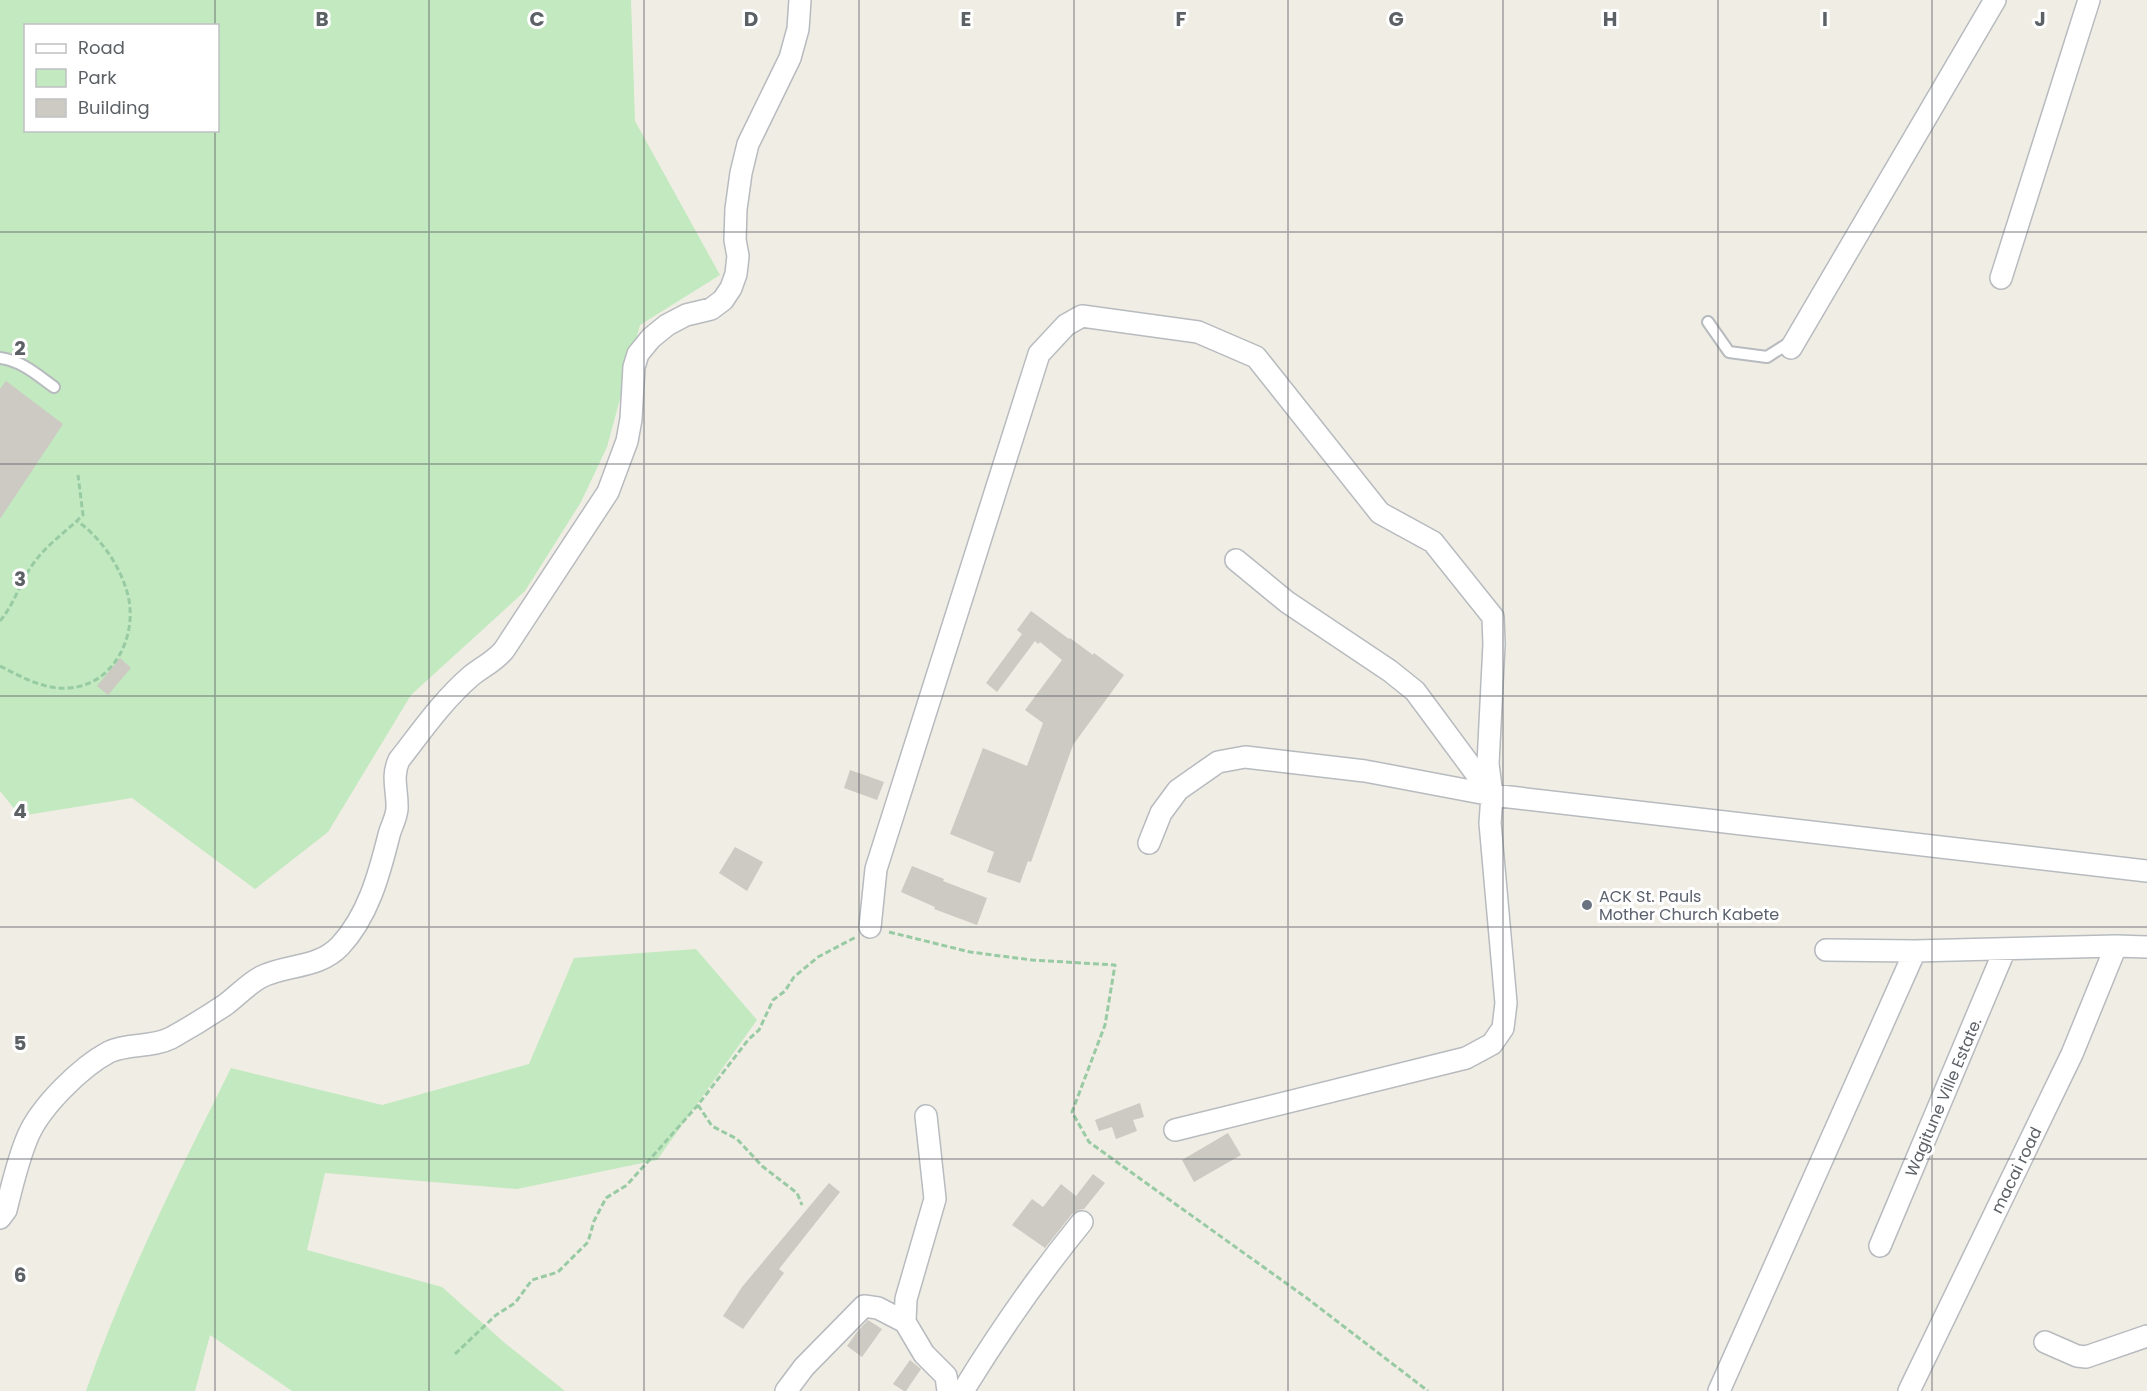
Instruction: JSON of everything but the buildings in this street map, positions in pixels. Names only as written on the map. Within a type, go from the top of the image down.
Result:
[{"type":"street","points":[[0,1218],[6,1210],[28,1135],[47,1104],[72,1080],[109,1053],[121,1048],[146,1046],[167,1040],[224,1005],[261,978],[286,969],[312,964],[328,956],[339,948],[352,932],[377,882],[385,857],[389,833],[397,810],[394,779],[399,760],[437,711],[472,675],[495,661],[504,650],[608,492],[627,441],[631,418],[634,367],[643,346],[676,320],[711,309],[723,300],[731,288],[736,274],[738,256],[735,240],[736,209],[741,173],[748,144],[790,58],[798,29],[800,0]]},
{"type":"street","points":[[1794,343],[1995,0]]},
{"type":"street","points":[[2001,278],[2089,0]]},
{"type":"street","points":[[870,927],[876,868],[1039,354],[1066,325],[1082,316],[1198,332],[1256,357],[1380,513],[1433,542],[1493,617],[1494,644],[1488,764],[1492,795],[1490,823],[1506,1003],[1503,1028],[1492,1044],[1466,1058],[1175,1130]]},
{"type":"street","points":[[1236,560],[1287,602],[1390,671],[1415,691],[1492,795]]},
{"type":"street","points":[[1149,843],[1161,813],[1178,790],[1218,762],[1245,757],[1365,771],[1492,795],[2147,871]]},
{"type":"street","name":"macai road","points":[[1909,1391],[1944,1323],[2072,1054],[2116,946]]},
{"type":"street","points":[[1826,950],[1915,951],[2147,947]]},
{"type":"street","name":"Wagitune Ville Estate.","points":[[1880,1246],[2006,949]]},
{"type":"street","points":[[1719,1391],[1915,951]]},
{"type":"street","points":[[905,1322],[906,1299],[935,1198],[926,1116]]},
{"type":"street","points":[[963,1391],[996,1336],[1044,1268],[1082,1222]]},
{"type":"street","points":[[786,1391],[804,1367],[864,1306],[878,1308],[905,1322],[924,1354],[946,1376],[948,1391]]},
{"type":"street","points":[[2045,1342],[2086,1358],[2147,1336]]},
{"type":"lane","points":[[1708,322],[1729,352],[1767,357],[1794,343]]},
{"type":"lane","points":[[0,358],[13,360],[26,366],[54,387]]},
{"type":"path","points":[[0,621],[10,609],[30,567],[41,553],[83,515],[78,475]]},
{"type":"path","points":[[0,666],[35,683],[67,688],[81,687],[103,676],[122,653],[129,623],[129,601],[123,583],[102,544],[90,530],[77,521]]},
{"type":"path","points":[[699,1105],[712,1126],[737,1139],[762,1166],[797,1193],[802,1205]]},
{"type":"green space","points":[[0,0],[631,0],[635,121],[720,275],[640,325],[607,447],[581,502],[525,591],[411,695],[328,832],[255,889],[132,798],[20,816],[0,791]]},
{"type":"green space","points":[[696,949],[757,1020],[657,1160],[517,1189],[325,1173],[307,1250],[442,1287],[506,1344],[565,1391],[292,1391],[210,1335],[195,1391],[86,1391],[135,1268],[231,1068],[382,1105],[529,1064],[574,958]]},
{"type":"place","name":"ACK St. Pauls Mother Church Kabete","points":[[1587,905]]}]
